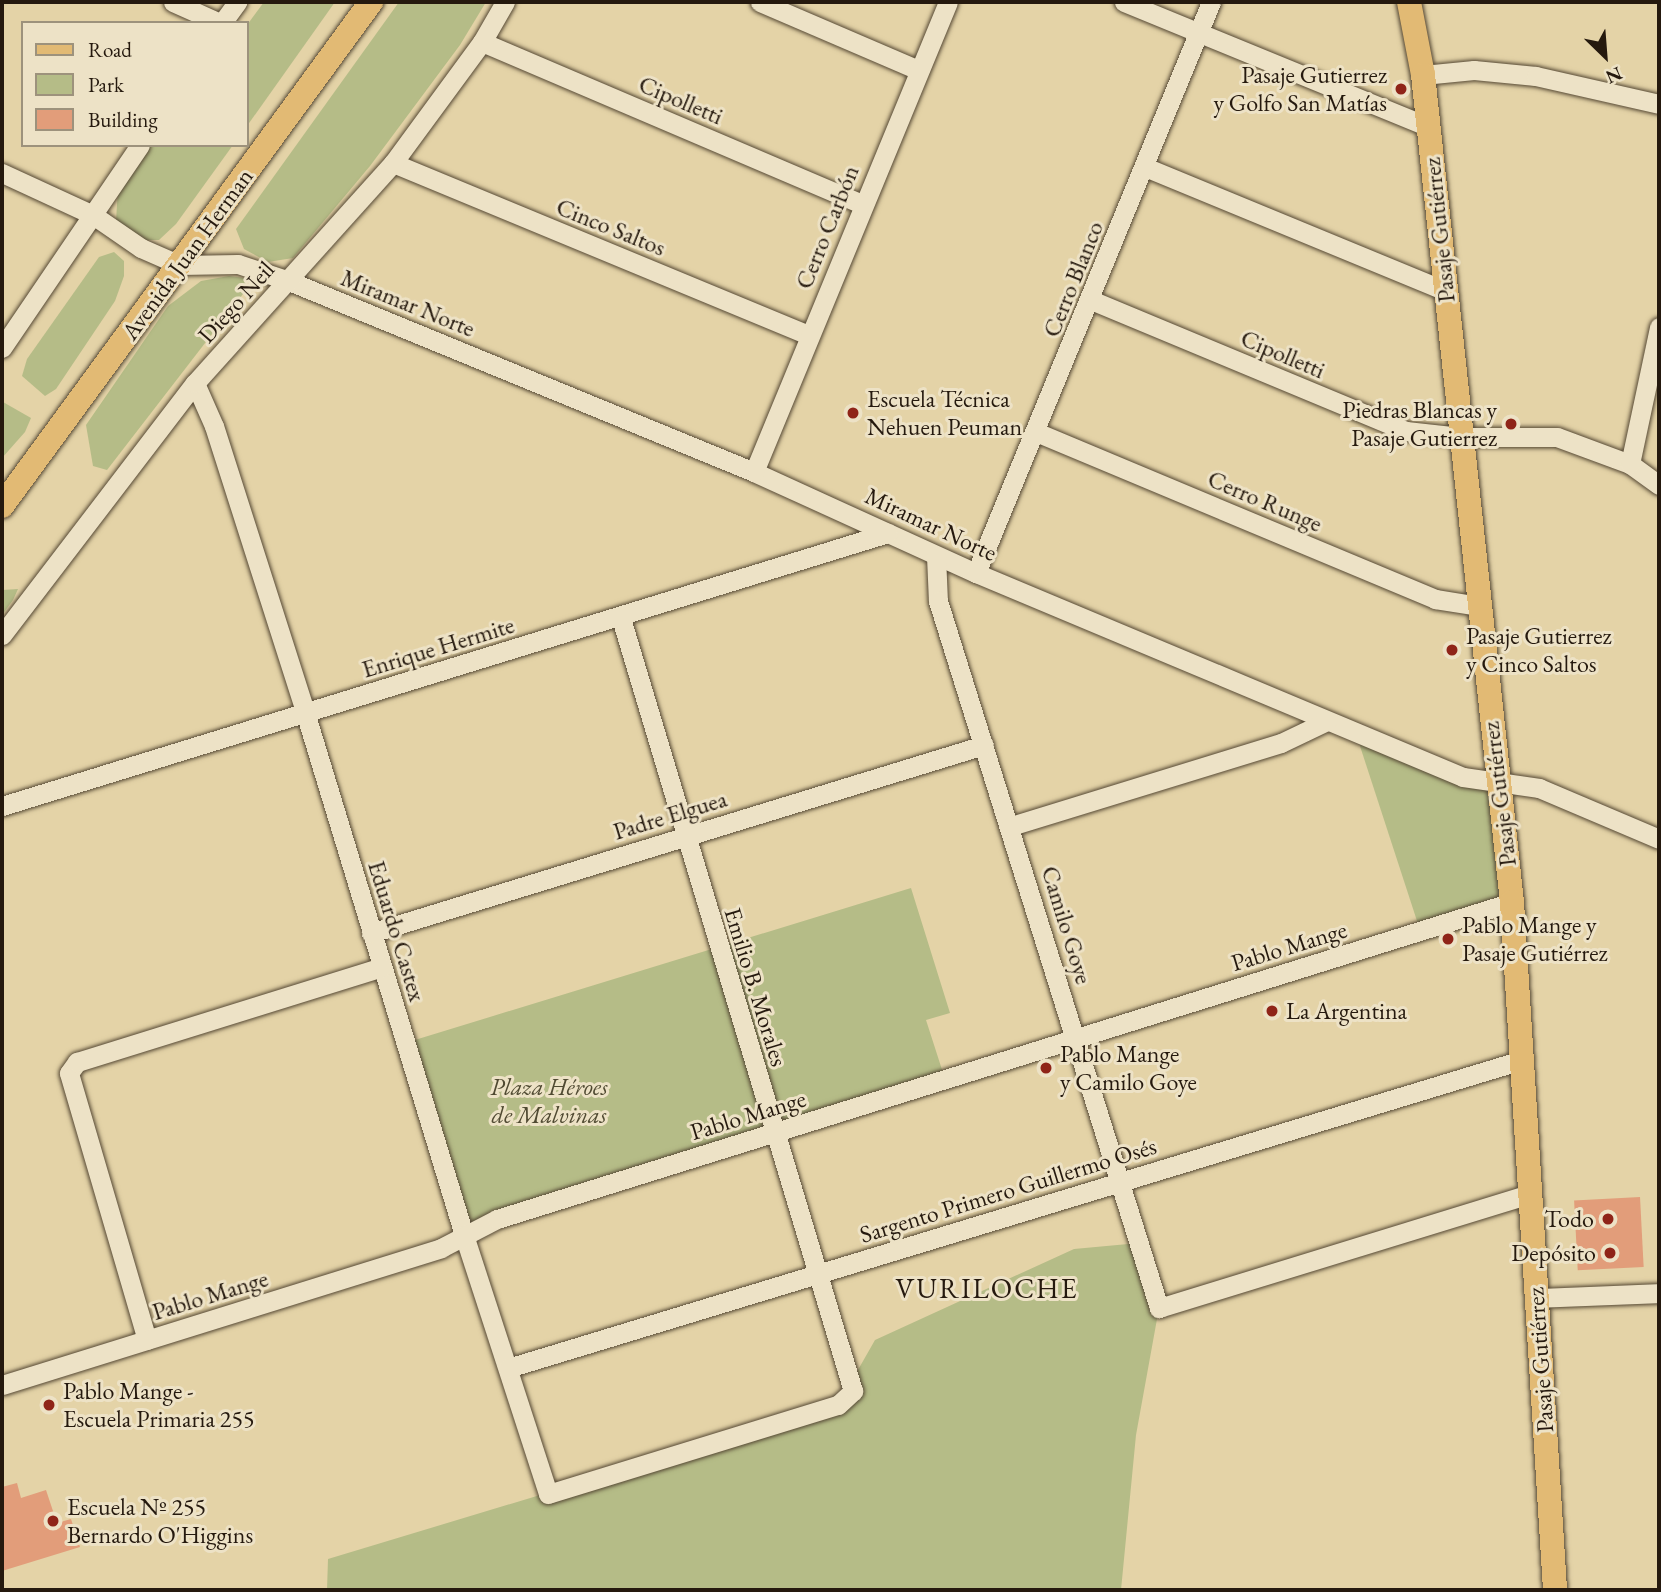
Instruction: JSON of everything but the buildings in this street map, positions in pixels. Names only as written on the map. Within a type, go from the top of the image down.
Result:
[{"type":"main road","name":"Avenida Juan Herman","points":[[2,506],[371,2]]},
{"type":"main road","name":"Pasaje Gutiérrez","points":[[1409,2],[1423,75],[1478,606],[1512,902],[1555,1590]]},
{"type":"street","points":[[173,2],[216,21]]},
{"type":"street","points":[[223,21],[237,2]]},
{"type":"street","name":"Diego Neil","points":[[2,635],[195,383],[393,163],[482,42],[505,2]]},
{"type":"street","points":[[760,2],[919,70]]},
{"type":"street","name":"Cerro Carbón","points":[[754,472],[862,204],[948,2]]},
{"type":"street","points":[[1124,2],[1427,126]]},
{"type":"street","name":"Cerro Blanco","points":[[976,573],[1091,300],[1211,2]]},
{"type":"street","name":"Cipolletti","points":[[482,42],[862,204]]},
{"type":"street","points":[[1423,75],[1474,70],[1536,76],[1659,104]]},
{"type":"street","points":[[2,348],[139,147]]},
{"type":"street","name":"Cinco Saltos","points":[[393,163],[810,336]]},
{"type":"street","points":[[1145,167],[1446,291]]},
{"type":"street","points":[[2,173],[93,215],[141,248],[180,265]]},
{"type":"street","name":"Miramar Norte","points":[[180,265],[238,264],[289,281],[754,472],[936,556],[1463,778],[1539,788],[1659,839]]},
{"type":"street","name":"Cipolletti","points":[[1091,300],[1406,431],[1461,437],[1557,437],[1630,464],[1659,485]]},
{"type":"street","points":[[1630,464],[1659,327]]},
{"type":"street","name":"Eduardo Castex","points":[[195,383],[214,426],[305,712],[464,1235],[548,1494]]},
{"type":"street","name":"Cerro Runge","points":[[1036,432],[1435,599],[1478,606]]},
{"type":"street","name":"Enrique Hermite","points":[[2,806],[621,618],[888,533]]},
{"type":"street","name":"Camilo Goye","points":[[936,556],[938,601],[1011,826],[1159,1308],[1529,1194]]},
{"type":"street","name":"Emilio B. Morales","points":[[548,1494],[838,1405],[853,1391],[852,1379],[684,837],[621,618]]},
{"type":"street","points":[[1011,826],[1281,743],[1327,721]]},
{"type":"street","name":"Padre Elguea","points":[[371,933],[984,745]]},
{"type":"street","name":"Pablo Mange","points":[[2,1385],[441,1248],[497,1219],[1512,902]]},
{"type":"street","points":[[147,1340],[69,1073],[77,1062],[382,967]]},
{"type":"street","name":"Sargento Primero Guillermo Osés","points":[[508,1368],[1522,1060]]},
{"type":"street","points":[[1537,1298],[1659,1293]]},
{"type":"green space","points":[[264,2],[335,2],[248,125],[248,24]]},
{"type":"green space","points":[[399,2],[486,2],[460,45],[370,166],[293,258],[268,262],[244,249],[236,229]]},
{"type":"green space","points":[[147,147],[232,147],[176,224],[159,240],[139,240],[116,222],[118,188]]},
{"type":"green space","points":[[114,252],[124,261],[124,276],[115,301],[56,389],[45,396],[22,376],[27,359],[99,257]]},
{"type":"green space","points":[[229,276],[245,278],[246,290],[107,470],[93,466],[86,425],[168,306],[201,281]]},
{"type":"green space","points":[[3,402],[31,418],[25,432],[2,458]]},
{"type":"green space","points":[[18,589],[13,600],[2,615],[2,590]]},
{"type":"green space","points":[[1359,743],[1491,787],[1505,897],[1418,924]]},
{"type":"green space","name":"Plaza Héroes de Malvinas","points":[[911,888],[950,1013],[926,1020],[945,1079],[464,1235],[405,1043]]},
{"type":"green space","points":[[1139,1243],[1159,1308],[1136,1435],[1121,1590],[327,1590],[328,1559],[838,1405],[875,1340],[1074,1249]]},
{"type":"place","name":"Pasaje Gutierrez y Golfo San Matías","points":[[1401,89]]},
{"type":"place","name":"Escuela Técnica Nehuen Peuman","points":[[853,413]]},
{"type":"place","name":"Piedras Blancas y Pasaje Gutierrez","points":[[1511,424]]},
{"type":"place","name":"Pasaje Gutierrez y Cinco Saltos","points":[[1452,650]]},
{"type":"place","name":"Pablo Mange y Pasaje Gutiérrez","points":[[1448,939]]},
{"type":"place","name":"La Argentina","points":[[1272,1011]]},
{"type":"place","name":"Pablo Mange y Camilo Goye","points":[[1046,1068]]},
{"type":"place","name":"Todo","points":[[1608,1219]]},
{"type":"place","name":"Depósito","points":[[1610,1253]]},
{"type":"place","name":"Pablo Mange - Escuela Primaria 255","points":[[49,1405]]},
{"type":"place","name":"Escuela Nº 255 Bernardo O'Higgins","points":[[53,1521]]},
{"type":"district","name":"VURILOCHE","points":[[987,1288]]}]
